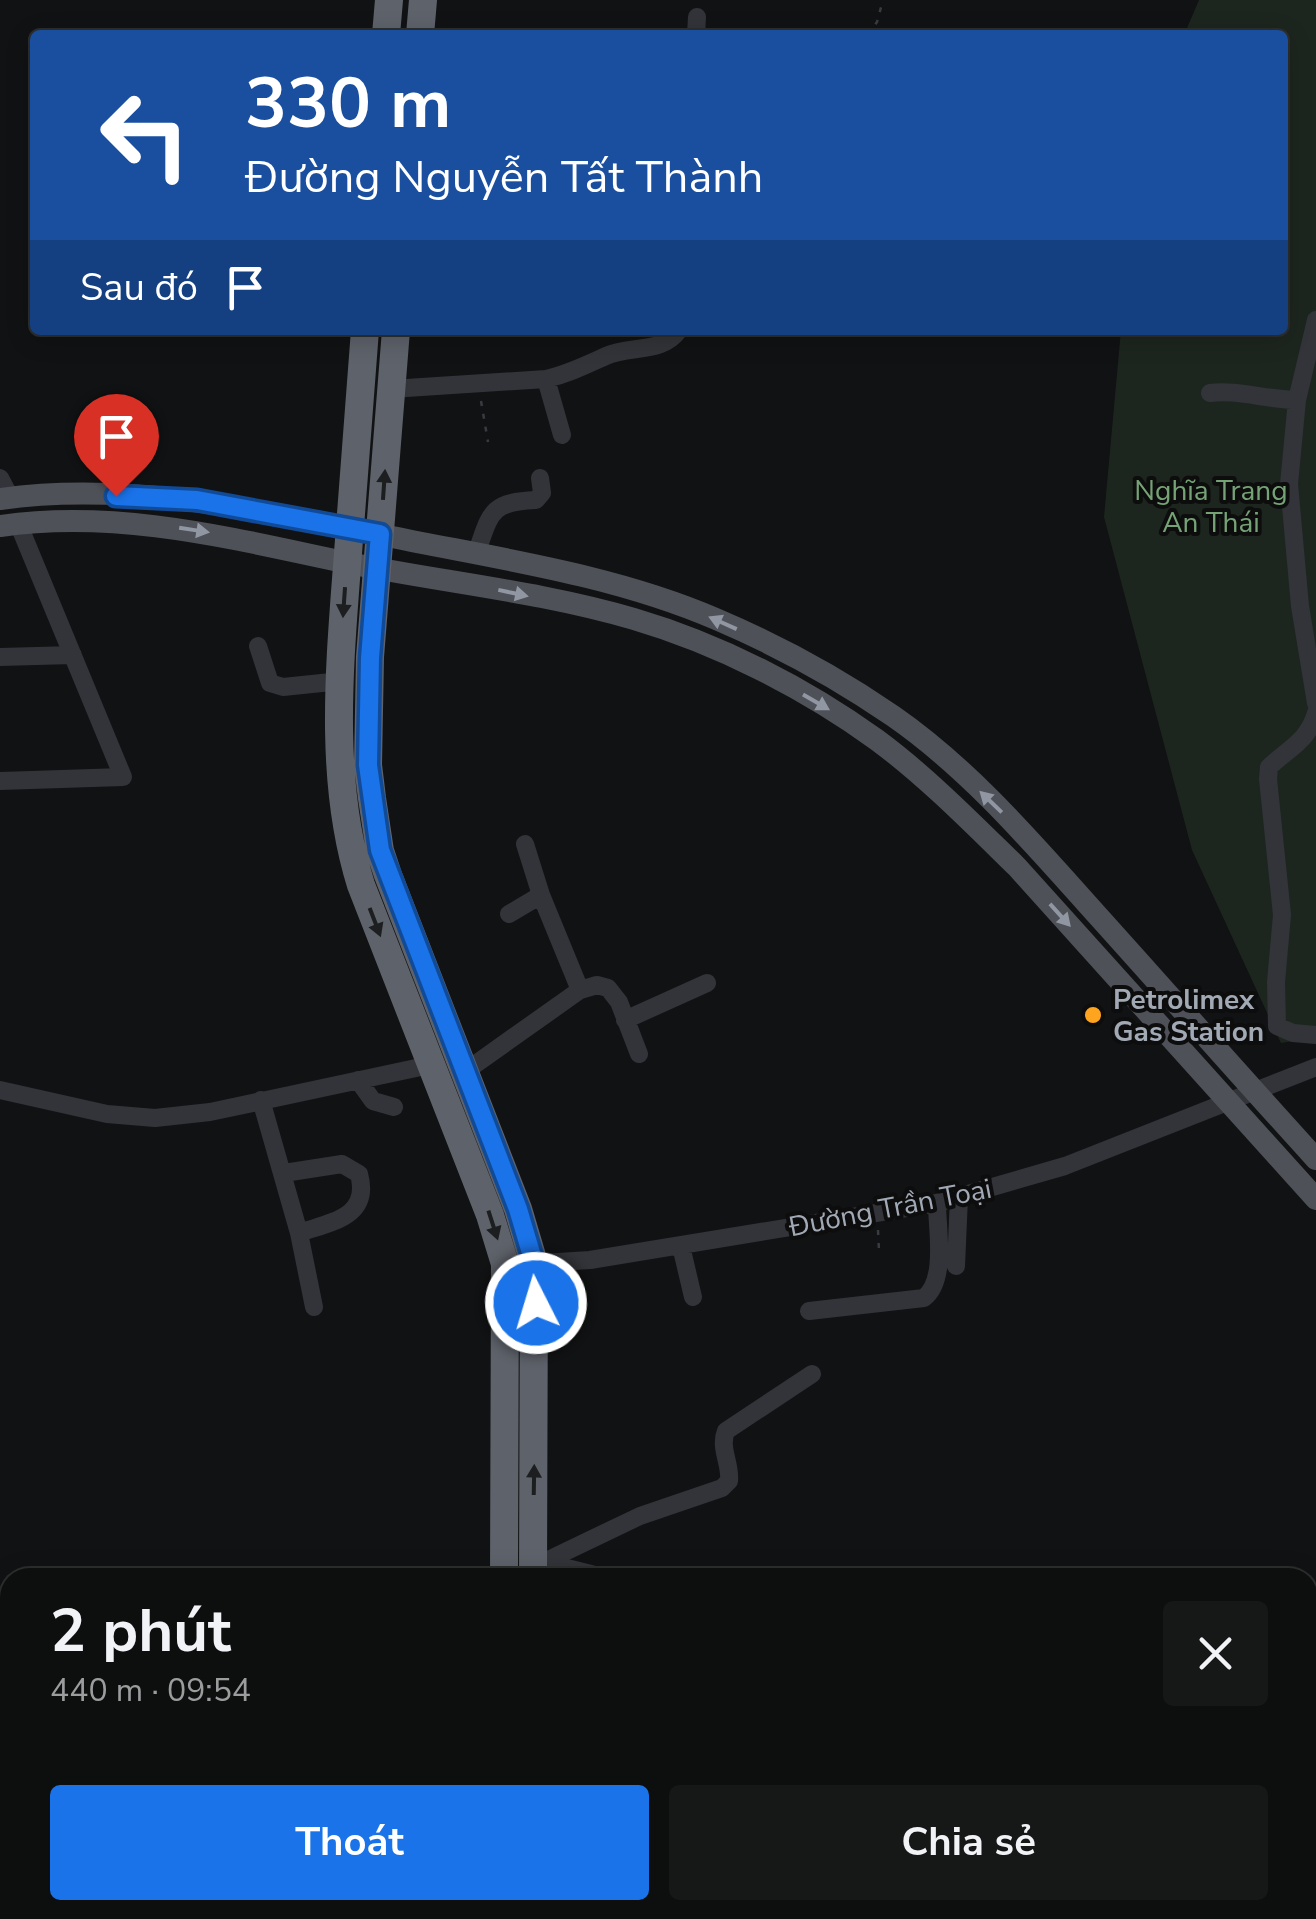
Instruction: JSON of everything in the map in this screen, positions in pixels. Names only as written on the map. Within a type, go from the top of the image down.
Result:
[{"type":"highway","points":[[386,30],[389,0]]},
{"type":"highway","points":[[420,30],[422,0]]},
{"type":"highway","points":[[365,335],[340,681],[340,767],[352,859],[506,1264],[504,1568]]},
{"type":"highway","points":[[396,335],[370,658],[368,765],[380,850],[518,1209],[534,1263],[537,1566]]},
{"type":"main road","points":[[11,493],[197,500],[476,554],[664,600],[716,618],[837,680],[895,718],[997,807],[1316,1159]]},
{"type":"main road","points":[[18,523],[145,523],[474,584],[633,619],[701,643],[794,690],[878,740],[1017,868],[1316,1199]]},
{"type":"main road","points":[[1122,984],[1143,966]]},
{"type":"street","points":[[1316,320],[1297,400],[1289,484],[1300,606],[1316,703]]},
{"type":"street","points":[[391,389],[546,380],[608,354],[658,346],[676,335]]},
{"type":"street","points":[[546,380],[562,435]]},
{"type":"street","points":[[1210,394],[1225,391],[1266,400],[1297,400]]},
{"type":"street","points":[[476,554],[493,509],[502,504],[536,500],[542,493],[540,478]]},
{"type":"street","points":[[0,780],[123,777],[18,523]]},
{"type":"street","points":[[258,646],[270,683],[283,687],[340,681]]},
{"type":"street","points":[[0,656],[73,655]]},
{"type":"street","points":[[1316,713],[1302,740],[1270,766],[1268,779],[1282,914],[1276,982],[1278,1026],[1292,1034],[1316,1035]]},
{"type":"street","points":[[525,844],[540,895],[580,990]]},
{"type":"street","points":[[509,914],[540,895]]},
{"type":"street","points":[[625,1020],[707,984]]},
{"type":"street","points":[[463,1073],[580,990],[597,985],[608,988],[638,1054]]},
{"type":"street","points":[[0,1090],[107,1114],[155,1118],[210,1112],[430,1065]]},
{"type":"street","name":"Đường Trần Toại","points":[[506,1264],[590,1260],[938,1203],[1065,1166],[1316,1067]]},
{"type":"street","points":[[358,1080],[373,1101],[394,1106]]},
{"type":"street","points":[[261,1100],[300,1233],[314,1307]]},
{"type":"street","points":[[284,1173],[342,1164],[359,1174],[363,1188],[359,1204],[346,1216],[300,1233]]},
{"type":"street","points":[[956,1266],[959,1197]]},
{"type":"street","points":[[808,1311],[928,1295],[938,1272],[938,1203]]},
{"type":"street","points":[[681,1246],[693,1297]]},
{"type":"street","points":[[537,1566],[640,1516],[722,1488],[730,1474],[723,1443],[726,1431],[812,1374]]},
{"type":"path","points":[[871,30],[883,0]]},
{"type":"path","points":[[479,385],[488,442]]},
{"type":"path","points":[[877,1213],[878,1251]]},
{"type":"green space","name":"Nghĩa Trang An Thái","points":[[1199,0],[1316,0],[1316,1037],[1281,1043],[1192,850],[1104,517],[1121,335],[1288,335],[1288,30],[1186,30]]},
{"type":"place","name":"Petrolimex Gas Station","points":[[1093,1015]]},
{"type":"route","points":[[116,496],[197,500],[380,534],[370,658],[368,765],[380,850],[518,1209],[534,1263],[536,1303]]}]
